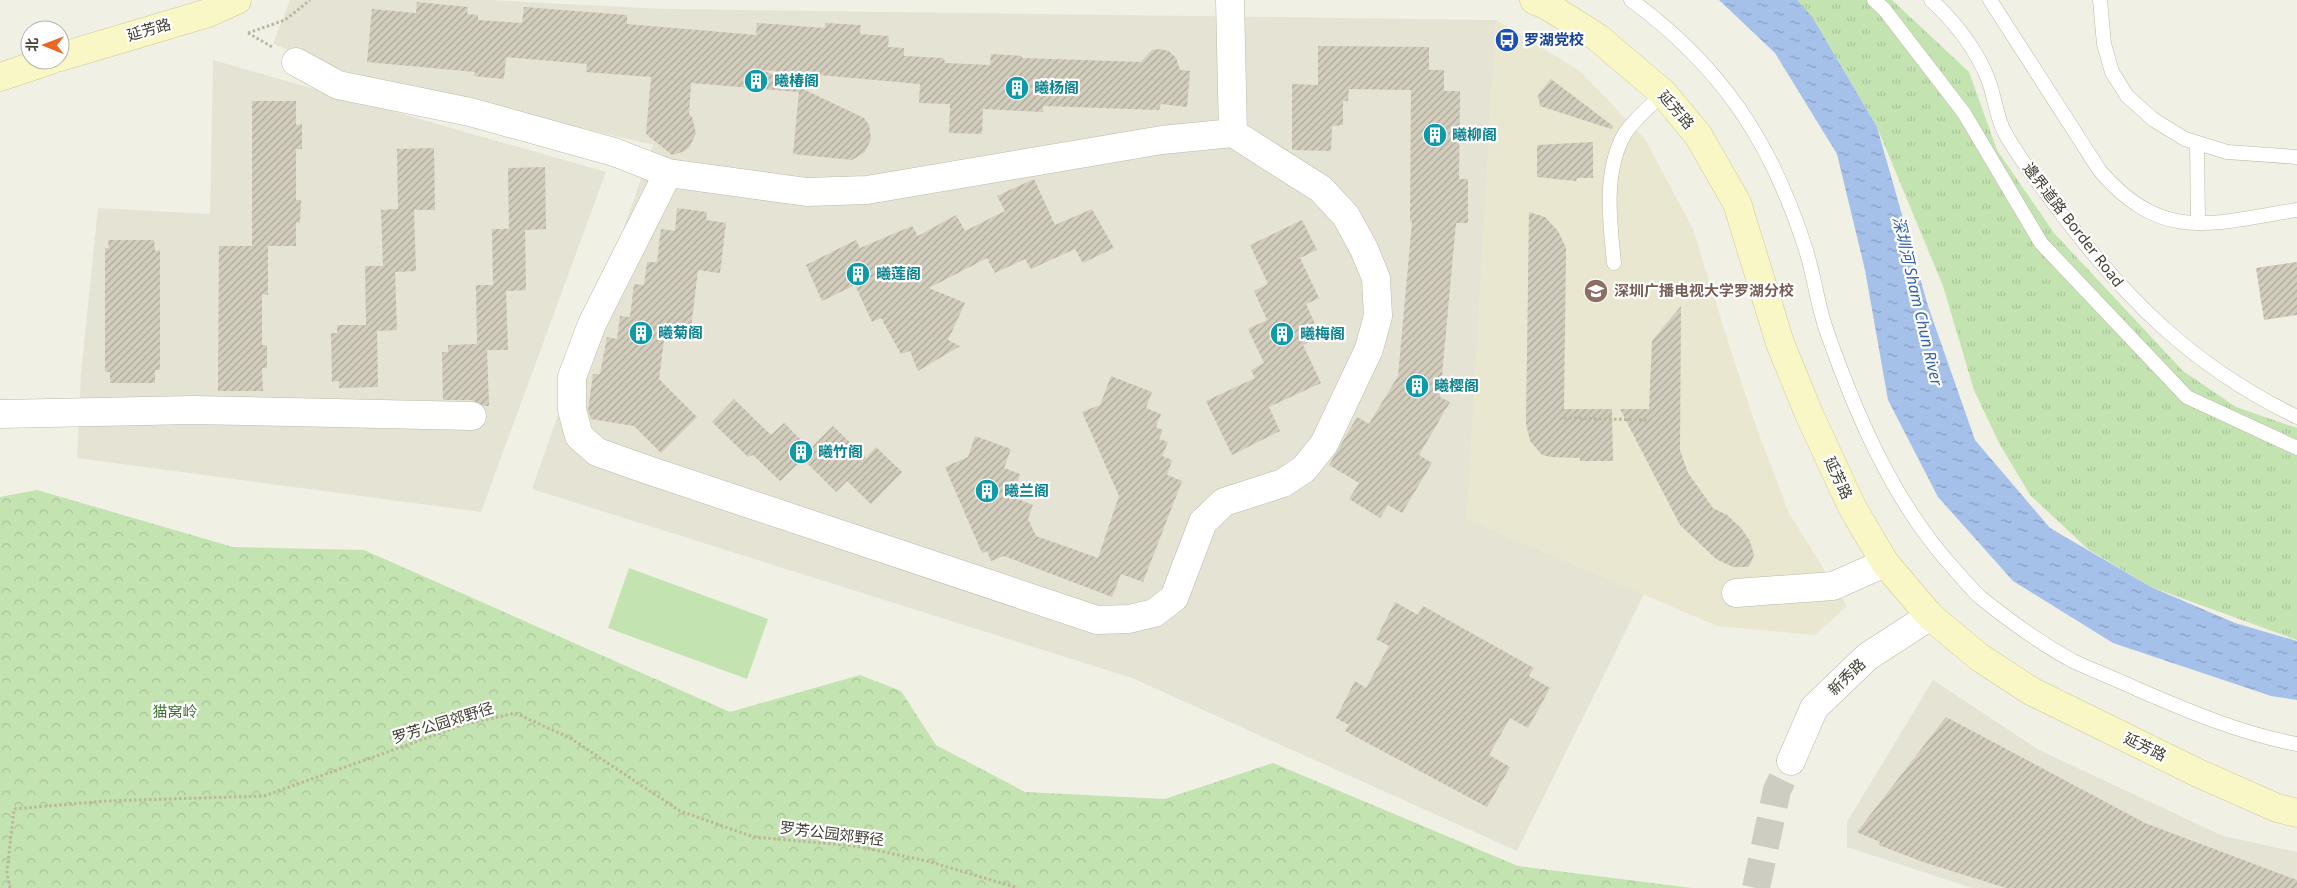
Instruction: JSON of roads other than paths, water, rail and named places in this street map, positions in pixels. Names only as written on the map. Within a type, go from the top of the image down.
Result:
[{"type":"main road","name":"延芳路","points":[[70,54],[208,13],[237,0]]},
{"type":"main road","name":"延芳路","points":[[1534,0],[1546,4],[1597,37],[1663,93],[1698,135],[1737,203],[1780,343],[1809,414],[1852,507],[1885,563],[1930,616],[1979,657],[2031,691],[2198,773],[2277,808],[2297,813]]},
{"type":"main road","points":[[0,77],[21,70]]},
{"type":"street","points":[[1230,0],[1232,133]]},
{"type":"street","points":[[296,62],[338,85],[470,112],[614,152],[668,173],[807,192],[867,190],[1162,140],[1232,133],[1321,188],[1346,216],[1364,249],[1376,278],[1378,316],[1369,349],[1324,444],[1304,469],[1283,483],[1224,502],[1203,522],[1174,598],[1154,613],[1129,620],[1097,620],[597,452],[579,436],[572,410],[572,378],[592,324],[668,173]]},
{"type":"street","points":[[0,414],[193,410],[472,416]]},
{"type":"street","points":[[1736,593],[1833,586],[1885,563]]},
{"type":"street","name":"新秀路","points":[[1790,761],[1814,708],[1867,657],[1930,616]]},
{"type":"lane","points":[[1631,0],[1665,25],[1705,65],[1738,105],[1761,141],[1788,197],[1806,250],[1825,327],[1857,411],[1897,490],[1937,551],[1979,596],[2035,638],[2073,660],[2175,706],[2241,730],[2297,744]]},
{"type":"lane","points":[[1874,0],[1884,9],[1964,113],[2041,243],[2187,397],[2297,448]]},
{"type":"lane","name":"邊界道路 Border Road","points":[[1931,0],[1946,15],[1977,56],[1988,80],[2004,131],[2020,156],[2084,245],[2120,287],[2185,347],[2230,380],[2297,417]]},
{"type":"lane","points":[[1990,0],[2100,171],[2115,189],[2131,202],[2156,216],[2181,223],[2198,223],[2297,210]]},
{"type":"lane","points":[[2100,0],[2104,44],[2112,72],[2127,96],[2154,120],[2185,139],[2227,152],[2297,157]]},
{"type":"lane","points":[[1614,263],[1609,218],[1614,163],[1624,134],[1663,93]]},
{"type":"lane","points":[[2196,143],[2198,223]]},
{"type":"water","name":"深圳河 Sham Chun River","points":[[1719,0],[1797,0],[1813,18],[1877,127],[1928,306],[1975,440],[2050,528],[2151,587],[2235,623],[2297,641],[2297,700],[2271,696],[2113,643],[2013,581],[1938,497],[1888,400],[1865,270],[1837,154],[1775,53]]},
{"type":"tunnel","points":[[1756,888],[1777,790],[1791,761]]},
{"type":"place","name":"罗湖党校","points":[[1507,40]]},
{"type":"place","name":"曦椿阁","points":[[756,81]]},
{"type":"place","name":"曦杨阁","points":[[1017,88]]},
{"type":"place","name":"曦柳阁","points":[[1435,135]]},
{"type":"place","name":"曦莲阁","points":[[858,274]]},
{"type":"place","name":"深圳广播电视大学罗湖分校","points":[[1596,291]]},
{"type":"place","name":"曦菊阁","points":[[641,333]]},
{"type":"place","name":"曦梅阁","points":[[1282,334]]},
{"type":"place","name":"曦樱阁","points":[[1417,386]]},
{"type":"place","name":"曦竹阁","points":[[801,452]]},
{"type":"place","name":"曦兰阁","points":[[987,491]]},
{"type":"park label","name":"猫窝岭","points":[[175,712]]}]
